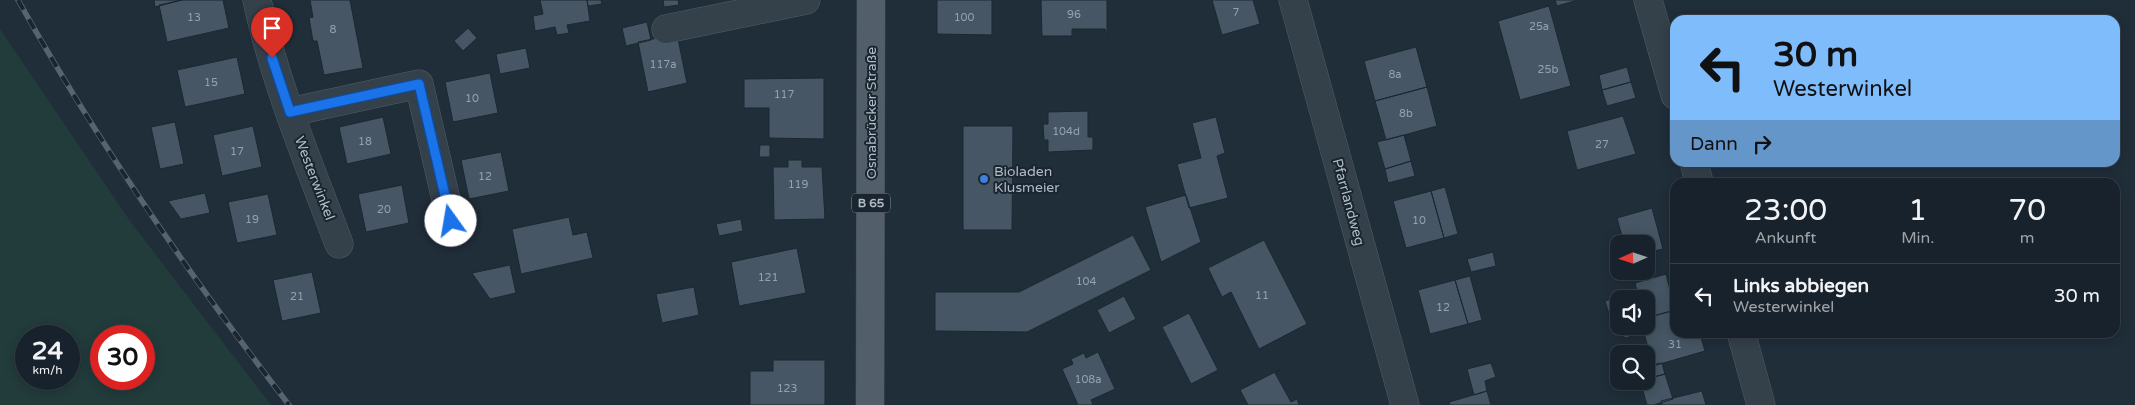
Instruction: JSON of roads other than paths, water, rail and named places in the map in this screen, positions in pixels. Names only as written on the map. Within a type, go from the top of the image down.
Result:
[{"type":"main road","name":"Osnabrücker Straße","points":[[870,405],[871,0]]},
{"type":"street","name":"Westerwinkel","points":[[257,0],[265,40],[339,244]]},
{"type":"street","points":[[666,28],[806,0]]},
{"type":"street","name":"Pfarrlandweg","points":[[1293,0],[1405,405]]},
{"type":"street","points":[[1648,0],[1670,78]]},
{"type":"street","points":[[290,112],[419,84],[451,221]]},
{"type":"street","points":[[1743,338],[1761,405]]},
{"type":"railway","points":[[18,0],[80,105],[146,207],[216,307],[289,405]]},
{"type":"place","name":"Bioladen Klusmeier","points":[[984,179]]}]
